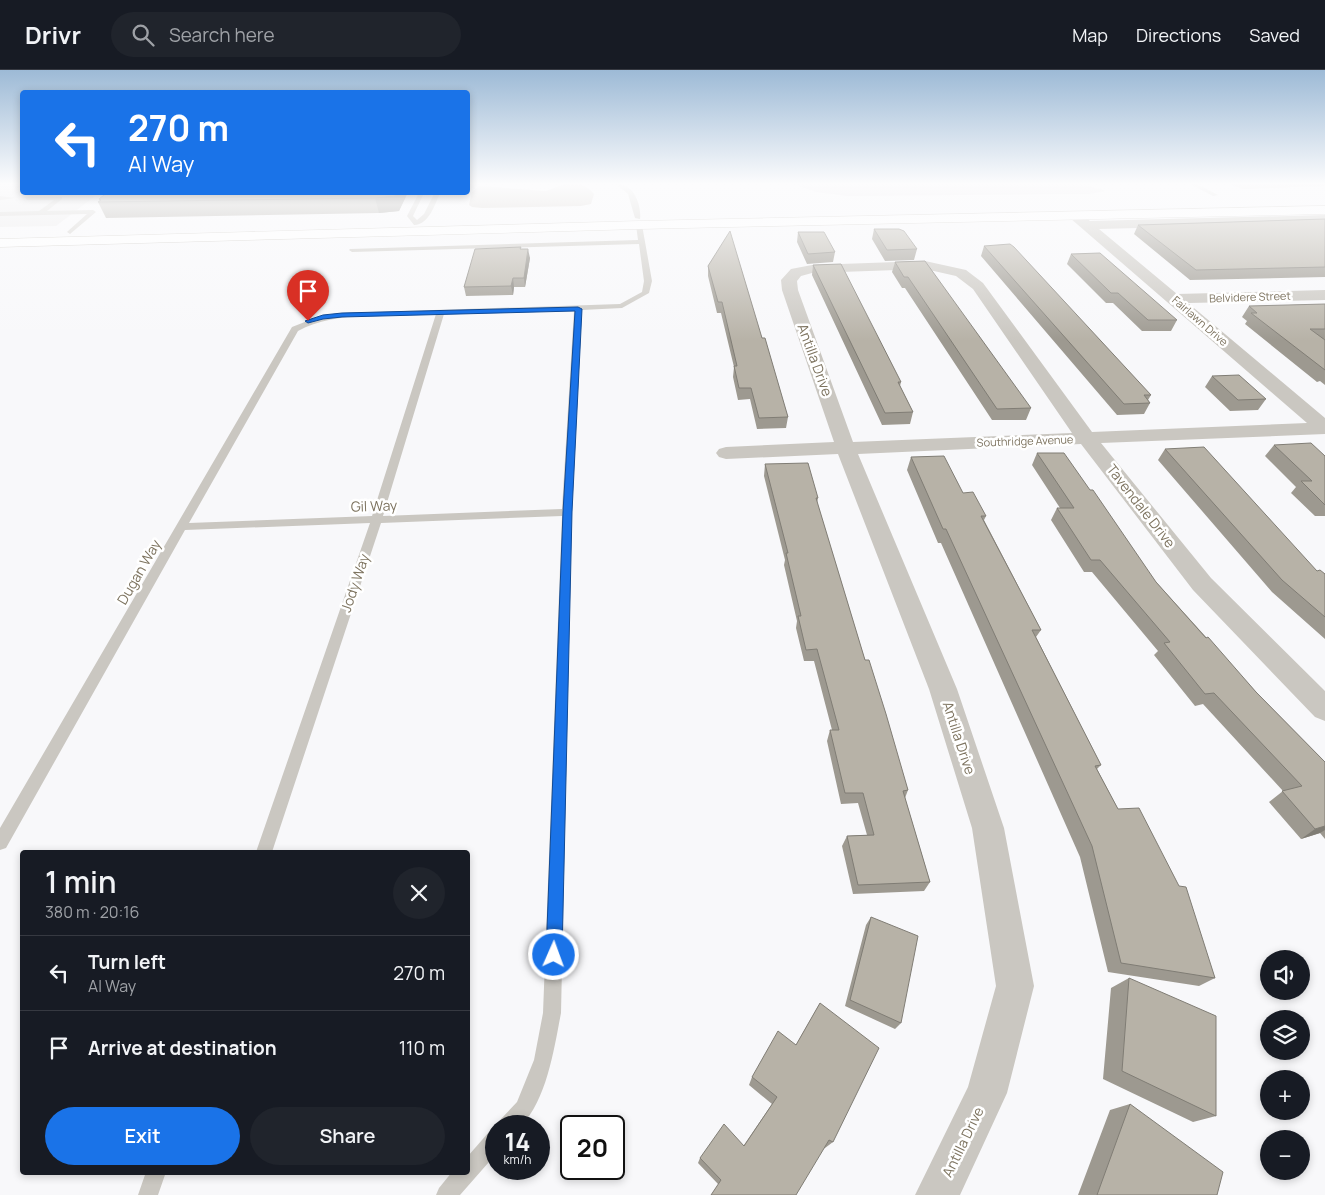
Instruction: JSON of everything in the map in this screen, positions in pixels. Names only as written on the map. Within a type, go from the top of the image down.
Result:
[{"type":"street","points":[[0,243],[197,236]]},
{"type":"street","name":"Fairlawn Drive","points":[[1101,236],[1325,428]]},
{"type":"street","name":"Antilla Drive","points":[[937,1195],[986,1093],[1015,986],[988,828],[943,688],[846,449],[790,290],[789,280],[796,272],[812,269],[924,265],[961,273],[978,286]]},
{"type":"street","name":"Tavendale Drive","points":[[978,286],[1087,439],[1202,584],[1325,709]]},
{"type":"street","name":"Belvidere Street","points":[[1174,299],[1325,295]]},
{"type":"street","name":"Southridge Avenue","points":[[726,453],[1325,428]]},
{"type":"lane","points":[[441,312],[578,309],[622,306],[645,293],[648,281],[640,236]]},
{"type":"lane","points":[[352,250],[641,242]]},
{"type":"lane","points":[[518,1115],[524,1109],[543,1060],[552,1013],[567,512],[578,309]]},
{"type":"lane","name":"Dugan Way","points":[[0,843],[295,329],[308,321],[323,317],[441,312]]},
{"type":"lane","name":"Jody Way","points":[[265,850],[376,521],[441,312]]},
{"type":"lane","name":"Gil Way","points":[[182,527],[376,521],[567,512]]},
{"type":"lane","points":[[470,1169],[485,1152]]},
{"type":"lane","points":[[148,1195],[155,1175]]},
{"type":"lane","points":[[446,1195],[464,1175]]},
{"type":"building","points":[[727,236],[732,236],[762,338],[765,338],[788,417],[759,418],[751,388],[739,388],[734,366],[737,366],[722,302],[718,302],[708,266]]},
{"type":"building","points":[[800,236],[826,236],[835,252],[808,254]]},
{"type":"building","points":[[879,236],[908,236],[917,249],[887,250]]},
{"type":"building","points":[[1153,236],[1325,236],[1325,267],[1196,270]]},
{"type":"building","points":[[1010,244],[1151,395],[1144,395],[1150,403],[1124,404],[984,246]]},
{"type":"building","points":[[521,247],[520,249],[528,249],[524,278],[513,278],[511,286],[464,287],[475,249]]},
{"type":"building","points":[[1100,253],[1177,320],[1148,320],[1118,293],[1111,293],[1071,254]]},
{"type":"building","points":[[925,261],[1031,408],[997,409],[908,277],[904,277],[895,262]]},
{"type":"building","points":[[841,264],[901,382],[898,382],[913,412],[885,413],[813,265]]},
{"type":"building","points":[[1325,304],[1325,329],[1310,329],[1325,340],[1325,370],[1251,313],[1257,313],[1249,306]]},
{"type":"building","points":[[1239,375],[1266,399],[1238,400],[1212,376]]},
{"type":"building","points":[[1311,443],[1325,456],[1325,505],[1301,481],[1312,481],[1274,445]]},
{"type":"building","points":[[1204,447],[1317,571],[1320,570],[1325,574],[1325,617],[1282,580],[1165,449]]},
{"type":"building","points":[[1037,453],[1064,453],[1090,490],[1093,490],[1156,582],[1256,692],[1325,762],[1325,826],[1315,829],[1282,791],[1302,786],[1214,693],[1205,694],[1164,643],[1170,642],[1100,560],[1091,560],[1057,508],[1074,508]]},
{"type":"building","points":[[944,456],[963,493],[973,492],[986,516],[981,516],[1041,630],[1032,630],[1101,765],[1095,766],[1118,809],[1139,808],[1179,886],[1186,887],[1215,978],[1121,963],[1092,846],[911,457]]},
{"type":"building","points":[[808,463],[818,498],[816,498],[865,660],[869,660],[886,714],[908,790],[903,791],[930,882],[858,885],[847,836],[874,835],[863,793],[845,793],[830,730],[839,730],[817,649],[806,650],[798,616],[801,616],[786,553],[788,553],[765,464]]},
{"type":"building","points":[[871,917],[918,936],[901,1023],[850,1000]]},
{"type":"building","points":[[1129,978],[1216,1016],[1216,1116],[1122,1071]]},
{"type":"building","points":[[820,1003],[879,1048],[833,1142],[829,1140],[796,1195],[711,1195],[721,1180],[700,1158],[724,1124],[744,1146],[777,1097],[752,1077],[778,1031],[796,1045]]},
{"type":"building","points":[[1130,1104],[1223,1172],[1217,1195],[1097,1195]]},
{"type":"route","points":[[308,321],[342,315],[578,309],[567,512],[554,955]]}]
